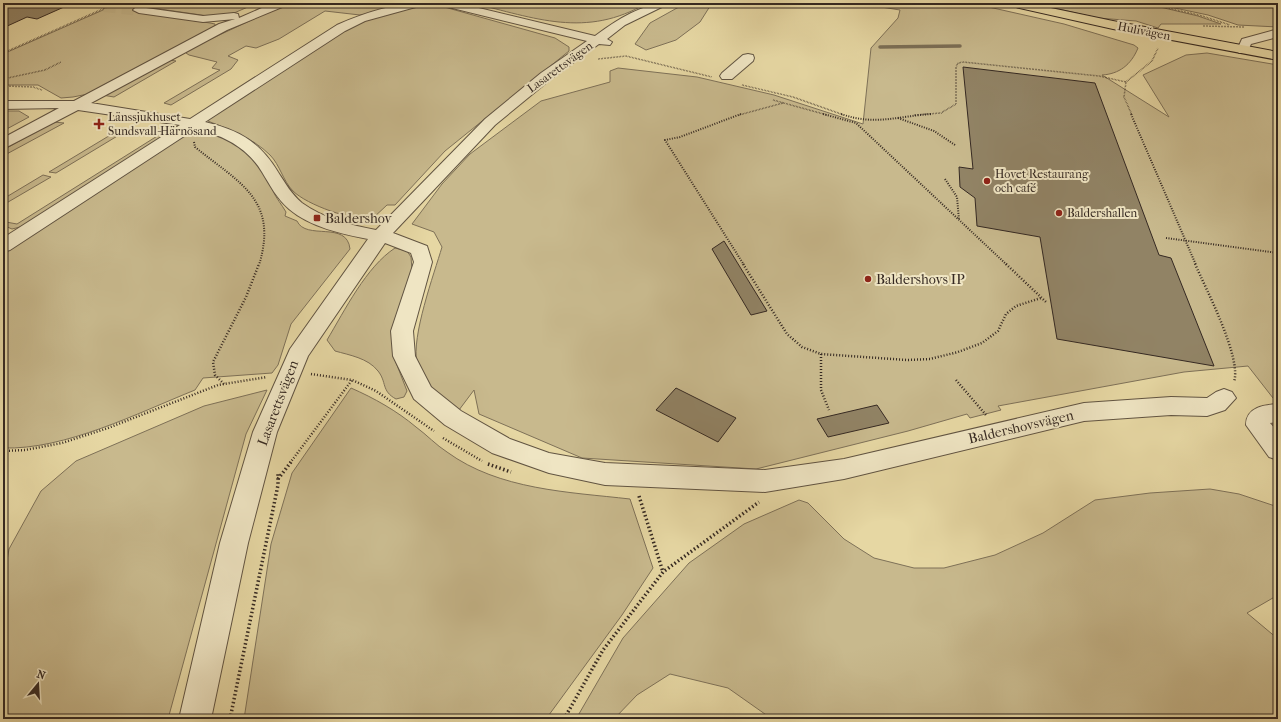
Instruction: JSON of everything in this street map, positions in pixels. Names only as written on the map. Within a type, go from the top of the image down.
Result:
[{"type":"main road","name":"Hulivägen","points":[[1011,3],[1272,55]]},
{"type":"street","points":[[223,27],[228,21],[266,3]]},
{"type":"street","points":[[3,144],[223,27],[236,24],[283,3]]},
{"type":"street","points":[[3,246],[200,126],[342,28],[361,19],[419,3]]},
{"type":"street","points":[[444,3],[540,26],[601,44]]},
{"type":"street","name":"Lasarettsvägen","points":[[195,719],[234,543],[265,432],[298,354],[362,260],[381,235],[490,122],[517,99],[571,58],[601,44],[621,23],[662,4]]},
{"type":"street","name":"Lasarettsvägen","points":[[471,143],[500,124],[601,44],[662,4]]},
{"type":"street","points":[[468,9],[562,38],[601,44]]},
{"type":"street","points":[[139,10],[203,19],[228,17],[246,12]]},
{"type":"street","points":[[540,26],[578,30],[621,23]]},
{"type":"street","points":[[1243,50],[1246,42],[1278,33]]},
{"type":"street","points":[[1262,37],[1272,55]]},
{"type":"street","points":[[562,38],[572,43],[575,52],[571,58]]},
{"type":"street","points":[[727,79],[748,58]]},
{"type":"street","points":[[3,105],[76,105],[200,126],[241,140],[250,146],[263,160],[291,204],[304,212],[355,231],[381,235]]},
{"type":"street","name":"Baldershovsvägen","points":[[381,235],[408,243],[420,250],[423,262],[402,331],[404,356],[422,393],[453,418],[501,446],[549,463],[605,474],[765,481],[844,469],[1084,412],[1171,406],[1207,407],[1217,404],[1224,398]]},
{"type":"street","points":[[1268,416],[1258,425],[1278,450]]},
{"type":"path","points":[[3,53],[116,3]]},
{"type":"path","points":[[1146,3],[1199,15],[1232,26]]},
{"type":"path","points":[[1202,26],[1247,27]]},
{"type":"path","points":[[1159,43],[1152,61],[1126,82],[1124,97],[1232,351],[1236,376],[1232,390],[1224,398]]},
{"type":"path","points":[[593,61],[607,57],[626,56],[727,79],[811,102],[855,119],[882,121],[914,115],[938,114],[949,110],[956,104],[956,67],[958,63],[963,62],[1099,76],[1126,82]]},
{"type":"path","points":[[3,79],[45,70],[61,62]]},
{"type":"path","points":[[3,86],[33,87],[42,90]]},
{"type":"path","points":[[773,100],[856,123],[1046,302]]},
{"type":"path","points":[[783,103],[744,113],[680,137],[665,140],[787,334],[802,347],[821,354],[907,360],[930,359],[958,352],[982,343],[998,331],[1006,314],[1016,306],[1041,298]]},
{"type":"path","points":[[898,118],[934,131],[955,145]]},
{"type":"path","points":[[200,126],[193,143],[194,147],[231,174],[245,187],[254,198],[265,225],[265,240],[255,280],[213,362],[215,375],[224,384]]},
{"type":"path","points":[[945,179],[957,197],[959,220]]},
{"type":"path","points":[[1166,238],[1278,253]]},
{"type":"path","points":[[821,354],[821,390],[828,410]]},
{"type":"path","points":[[3,451],[25,450],[62,443],[108,428],[224,384],[269,377]]},
{"type":"path","points":[[278,479],[352,380]]},
{"type":"path","points":[[956,380],[1002,432]]},
{"type":"path","points":[[230,719],[278,479],[278,468]]},
{"type":"path","points":[[638,492],[663,572]]},
{"type":"path","points":[[564,719],[603,650],[663,572],[764,498]]},
{"type":"path","points":[[690,719],[703,719]]},
{"type":"shaded area","points":[[119,3],[257,3],[234,13],[215,17],[146,7],[136,12],[210,23],[215,24],[215,26],[88,94],[61,98],[38,85],[3,85],[3,54]]},
{"type":"shaded area","points":[[288,3],[410,3],[375,14],[360,15],[325,11],[279,39],[256,48],[246,46],[228,56],[238,60],[231,69],[171,105],[164,103],[220,70],[212,68],[217,62],[189,55],[186,53],[187,50]]},
{"type":"shaded area","points":[[430,3],[555,38],[569,47],[569,51],[445,151],[395,205],[387,205],[372,219],[342,215],[309,202],[293,191],[276,163],[263,149],[239,134],[203,119],[341,32],[369,19]]},
{"type":"shaded area","points":[[472,3],[647,3],[625,14],[603,20],[581,23],[539,19]]},
{"type":"shaded area","points":[[686,3],[712,3],[700,22],[676,40],[646,50],[635,44],[650,23]]},
{"type":"shaded area","name":"Baldershovs IP","points":[[856,3],[971,3],[1064,24],[1134,45],[1138,48],[1132,59],[1124,68],[1114,73],[1102,75],[1169,117],[1143,75],[1186,55],[1207,53],[1278,65],[1278,399],[1273,398],[1248,366],[1184,372],[998,406],[1001,410],[970,418],[967,414],[908,431],[756,469],[582,458],[479,414],[474,390],[459,410],[434,390],[419,370],[416,352],[417,338],[424,305],[442,247],[434,232],[412,224],[442,184],[470,154],[541,101],[610,82],[610,71],[618,68],[697,77],[774,95],[863,124],[871,48],[898,18],[900,10]]},
{"type":"shaded area","points":[[1032,3],[1143,3],[1198,16],[1221,24],[1161,24],[1158,28],[1136,21],[1098,18]]},
{"type":"shaded area","points":[[1151,3],[1278,3],[1278,27],[1238,25],[1208,15]]},
{"type":"shaded area","points":[[169,60],[176,61],[114,97],[102,95]]},
{"type":"shaded area","points":[[3,111],[19,111],[29,117],[3,131]]},
{"type":"shaded area","points":[[54,122],[64,123],[3,156],[3,150]]},
{"type":"shaded area","points":[[164,125],[179,128],[24,226],[12,229],[5,226],[6,222],[17,224],[170,128],[160,127]]},
{"type":"shaded area","points":[[122,128],[129,129],[56,173],[49,172]]},
{"type":"shaded area","points":[[188,129],[199,130],[221,136],[241,147],[258,162],[264,171],[274,194],[286,212],[285,216],[297,221],[302,227],[309,230],[342,235],[347,240],[350,249],[291,324],[278,365],[272,373],[203,378],[195,390],[126,419],[76,437],[27,447],[3,448],[3,251]]},
{"type":"shaded area","points":[[43,175],[51,177],[3,205],[3,199]]},
{"type":"shaded area","points":[[395,248],[407,251],[411,257],[412,270],[395,360],[407,391],[404,397],[396,399],[388,393],[381,375],[374,367],[364,360],[335,351],[327,340],[365,278],[384,256]]},
{"type":"shaded area","points":[[351,388],[393,410],[447,452],[467,465],[489,474],[512,482],[535,487],[630,499],[653,568],[622,615],[546,719],[244,719],[271,544],[292,473]]},
{"type":"shaded area","points":[[267,390],[246,434],[168,719],[3,719],[3,584],[9,549],[41,491],[76,461],[204,406]]},
{"type":"shaded area","points":[[1210,489],[1239,494],[1278,507],[1278,595],[1247,613],[1278,639],[1278,719],[772,719],[728,688],[670,674],[637,695],[614,719],[576,719],[623,638],[689,563],[744,524],[799,500],[808,503],[844,539],[874,558],[914,568],[944,568],[995,555],[1043,533],[1095,500],[1150,493]]},
{"type":"building","points":[[3,3],[73,3],[37,19],[27,17],[3,28]]},
{"type":"building","name":"Baldershallen","points":[[963,67],[1095,83],[1159,255],[1171,258],[1214,366],[1057,339],[1040,237],[977,226],[975,198],[960,187],[959,167],[973,169]]},
{"type":"building","points":[[724,241],[767,311],[751,315],[712,249]]},
{"type":"building","points":[[676,388],[736,418],[718,442],[656,410]]},
{"type":"building","points":[[877,405],[889,423],[828,437],[817,419]]},
{"type":"waterway","points":[[880,47],[960,46]]},
{"type":"tunnel","points":[[104,6],[139,10]]},
{"type":"place","name":"Länssjukhuset Sundsvall-Härnösand","points":[[99,124]]},
{"type":"place","name":"Hovet Restaurang och café","points":[[987,181]]},
{"type":"place","name":"Baldershallen","points":[[1059,213]]},
{"type":"place","name":"Baldershov","points":[[317,218]]},
{"type":"place","name":"Baldershovs IP","points":[[868,279]]}]
